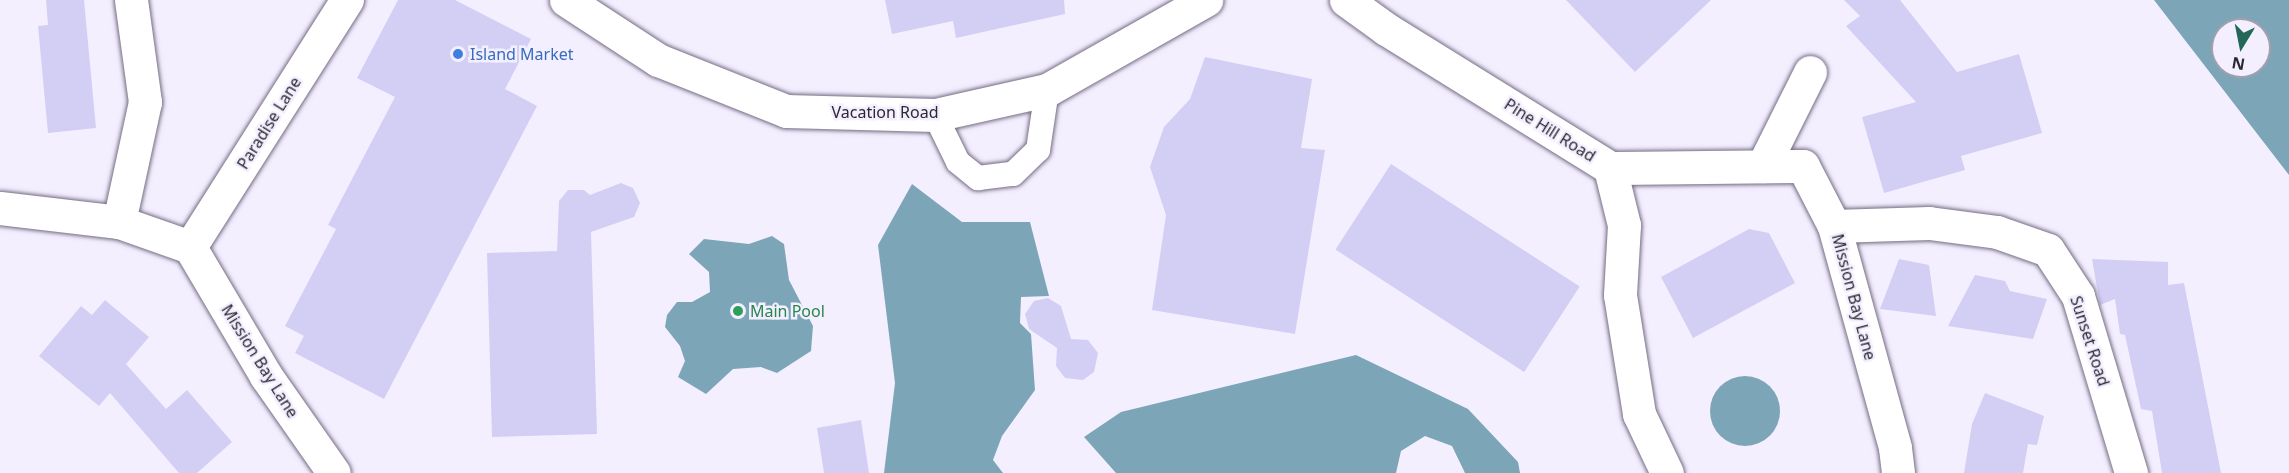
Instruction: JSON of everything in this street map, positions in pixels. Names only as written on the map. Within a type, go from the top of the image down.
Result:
[{"type":"street","points":[[119,222],[145,102],[131,0]]},
{"type":"street","name":"Paradise Lane","points":[[190,247],[347,0]]},
{"type":"street","name":"Vacation Road","points":[[566,0],[658,60],[786,111],[935,115],[1047,90],[1206,0]]},
{"type":"street","name":"Pine Hill Road","points":[[1346,0],[1386,29],[1610,168],[1624,225],[1620,295],[1639,414],[1667,473]]},
{"type":"street","points":[[1762,166],[1810,72]]},
{"type":"street","name":"Mission Bay Lane","points":[[1610,168],[1803,166],[1834,226],[1898,473]]},
{"type":"street","points":[[0,208],[119,222],[190,247]]},
{"type":"street","name":"Sunset Road","points":[[1834,226],[1929,223],[1997,232],[2048,250],[2078,296],[2131,473]]},
{"type":"street","name":"Mission Bay Lane","points":[[190,247],[266,376],[334,473]]},
{"type":"lane","points":[[935,115],[958,162],[978,178],[1013,174],[1038,150],[1047,90]]},
{"type":"water","points":[[2154,0],[2289,0],[2289,175],[2214,78],[2271,78],[2271,18],[2211,18],[2211,74]]},
{"type":"water","points":[[912,184],[962,222],[1030,222],[1049,296],[1021,297],[1020,323],[1031,334],[1035,390],[1002,436],[993,460],[1003,473],[884,473],[895,383],[878,245]]},
{"type":"water","name":"Main Pool","points":[[772,236],[784,244],[789,280],[813,326],[811,351],[777,373],[761,367],[733,369],[706,394],[678,377],[685,361],[680,346],[665,327],[667,315],[677,302],[692,302],[710,292],[709,272],[689,254],[704,239],[749,244]]},
{"type":"water","points":[[1356,355],[1468,409],[1518,462],[1520,473],[1465,473],[1452,446],[1425,436],[1401,451],[1396,473],[1116,473],[1084,437],[1121,412]]},
{"type":"water","points":[[1745,376],[1758,379],[1770,386],[1777,398],[1780,411],[1777,424],[1770,436],[1758,443],[1745,446],[1732,443],[1720,436],[1713,424],[1710,411],[1713,398],[1720,386],[1732,379]]},
{"type":"building","points":[[46,0],[84,0],[96,128],[48,133],[38,26],[48,25]]},
{"type":"building","points":[[398,0],[455,0],[531,39],[505,89],[537,106],[384,399],[295,353],[304,336],[285,326],[336,229],[328,225],[395,97],[357,78]]},
{"type":"building","points":[[885,0],[1064,0],[1065,14],[956,38],[953,21],[892,34]]},
{"type":"building","points":[[1566,0],[1711,0],[1635,72]]},
{"type":"building","points":[[1844,0],[1900,0],[1957,72],[2019,54],[2042,133],[1961,156],[1965,170],[1884,193],[1862,117],[1916,102],[1846,26],[1860,16]]},
{"type":"building","points":[[1205,57],[1312,79],[1301,148],[1325,150],[1295,334],[1152,310],[1166,215],[1150,167],[1164,127],[1190,99]]},
{"type":"building","points":[[1391,164],[1580,287],[1524,372],[1335,250]]},
{"type":"building","points":[[621,183],[633,188],[640,203],[634,217],[591,232],[597,434],[492,437],[487,253],[557,251],[559,201],[568,190],[584,190],[590,195]]},
{"type":"building","points":[[1749,229],[1769,233],[1795,283],[1693,338],[1661,277]]},
{"type":"building","points":[[1899,259],[1929,265],[1936,316],[1880,309]]},
{"type":"building","points":[[2092,259],[2168,262],[2168,285],[2184,283],[2221,473],[2162,473],[2152,411],[2141,409],[2125,335],[2120,334],[2115,299],[2100,305]]},
{"type":"building","points":[[1975,275],[2005,281],[2010,291],[2047,299],[2033,339],[1948,326]]},
{"type":"building","points":[[1048,298],[1061,306],[1071,339],[1088,340],[1098,353],[1094,372],[1083,380],[1065,378],[1056,366],[1057,348],[1029,329],[1025,314],[1034,301]]},
{"type":"building","points":[[105,300],[149,337],[126,364],[166,409],[187,390],[232,442],[197,473],[179,473],[110,393],[99,406],[39,356],[81,306],[92,315]]},
{"type":"building","points":[[1985,393],[2044,416],[2037,445],[2028,444],[2023,473],[1964,473],[1972,424]]},
{"type":"building","points":[[861,420],[869,473],[824,473],[817,428]]},
{"type":"place","name":"Island Market","points":[[458,54]]},
{"type":"place","name":"Main Pool","points":[[738,311]]}]
